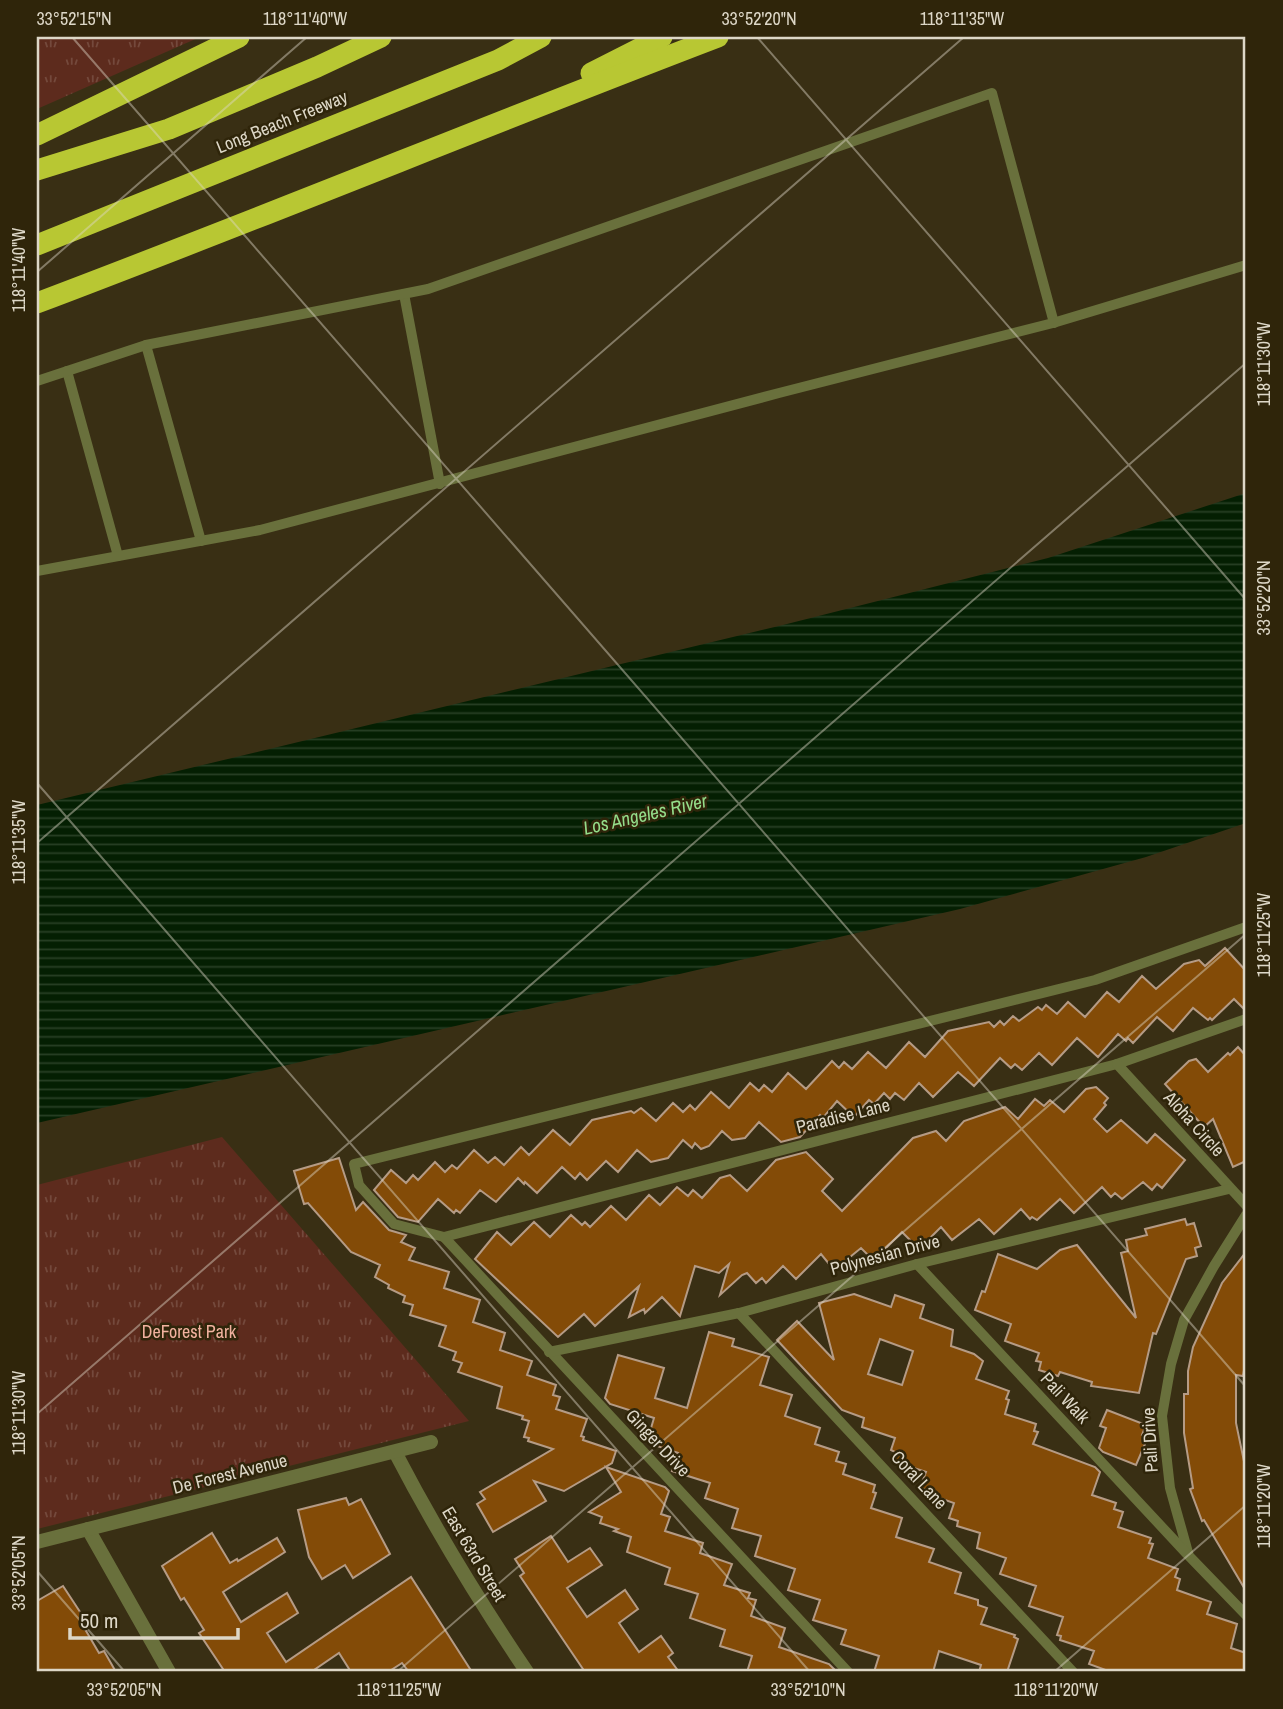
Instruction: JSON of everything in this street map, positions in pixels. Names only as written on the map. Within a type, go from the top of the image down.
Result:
[{"type":"highway","points":[[37,135],[239,37]]},
{"type":"highway","points":[[317,67],[365,37]]},
{"type":"highway","name":"Long Beach Freeway","points":[[37,170],[169,129],[381,37]]},
{"type":"highway","name":"Long Beach Freeway","points":[[37,245],[498,60],[541,37]]},
{"type":"highway","points":[[483,127],[662,37]]},
{"type":"highway","points":[[37,303],[220,234],[483,127],[718,37]]},
{"type":"street","name":"De Forest Avenue","points":[[37,1542],[432,1442]]},
{"type":"street","name":"East 63rd Street","points":[[394,1452],[480,1602],[527,1672]]},
{"type":"street","points":[[88,1529],[169,1672]]},
{"type":"lane","points":[[37,381],[146,345],[428,289],[992,93],[1054,323]]},
{"type":"lane","points":[[37,571],[260,530],[1054,323],[1246,265]]},
{"type":"lane","points":[[404,294],[440,484]]},
{"type":"lane","points":[[146,345],[201,541]]},
{"type":"lane","points":[[67,371],[118,556]]},
{"type":"lane","points":[[444,1237],[394,1224],[359,1185],[354,1164],[1095,980],[1246,927]]},
{"type":"lane","name":"Paradise Lane","points":[[444,1237],[1117,1064],[1246,1018]]},
{"type":"lane","name":"Aloha Circle","points":[[1117,1064],[1246,1205]]},
{"type":"lane","name":"Polynesian Drive","points":[[549,1353],[739,1313],[916,1264],[1229,1188]]},
{"type":"lane","name":"Pali Drive","points":[[1246,1215],[1184,1320],[1171,1364],[1162,1416],[1170,1488],[1188,1556],[1246,1615]]},
{"type":"lane","name":"Ginger Drive","points":[[444,1237],[848,1672]]},
{"type":"lane","name":"Pali Walk","points":[[916,1264],[1188,1556]]},
{"type":"lane","name":"Coral Lane","points":[[739,1313],[1073,1672]]},
{"type":"green space","points":[[37,37],[200,37],[37,109]]},
{"type":"green space","name":"DeForest Park","points":[[222,1137],[469,1421],[37,1529],[37,1185]]},
{"type":"water","name":"Los Angeles River","points":[[1246,493],[1246,823],[1146,857],[960,909],[37,1123],[37,805],[783,625],[1048,558]]},
{"type":"building","points":[[1225,948],[1246,971],[1246,1011],[1234,999],[1212,1020],[1208,1020],[1193,1008],[1173,1031],[1157,1017],[1133,1043],[1118,1034],[1098,1057],[1077,1038],[1052,1065],[1039,1053],[1022,1070],[1015,1064],[1011,1068],[1000,1058],[974,1086],[958,1072],[933,1097],[919,1083],[904,1100],[895,1093],[890,1099],[884,1093],[874,1104],[869,1100],[854,1117],[837,1101],[823,1118],[820,1115],[800,1137],[781,1142],[759,1122],[745,1138],[732,1140],[722,1131],[709,1146],[701,1149],[695,1143],[692,1148],[683,1140],[668,1158],[651,1162],[637,1150],[618,1172],[606,1161],[587,1180],[580,1173],[575,1179],[562,1167],[537,1193],[518,1178],[496,1202],[480,1190],[460,1213],[456,1210],[454,1213],[438,1199],[418,1222],[398,1217],[374,1190],[391,1170],[406,1183],[413,1175],[418,1180],[435,1162],[445,1172],[452,1165],[457,1169],[474,1150],[488,1163],[495,1157],[504,1165],[521,1147],[529,1155],[553,1130],[570,1145],[592,1120],[631,1111],[634,1113],[641,1108],[656,1121],[673,1103],[683,1112],[690,1105],[695,1110],[711,1092],[729,1108],[750,1083],[759,1091],[764,1085],[772,1092],[788,1073],[806,1089],[832,1061],[839,1068],[844,1062],[852,1069],[868,1052],[886,1068],[909,1042],[925,1057],[948,1031],[989,1022],[994,1027],[1000,1021],[1004,1025],[1013,1016],[1019,1021],[1038,1007],[1042,1010],[1046,1005],[1057,1014],[1068,1002],[1085,1017],[1107,992],[1119,1002],[1142,976],[1156,989],[1184,964],[1199,960],[1205,966]]},
{"type":"building","points":[[1238,1047],[1246,1056],[1246,1161],[1233,1167],[1213,1119],[1204,1127],[1165,1084],[1189,1061],[1196,1059],[1208,1072]]},
{"type":"building","points":[[1096,1087],[1108,1098],[1104,1103],[1106,1105],[1094,1119],[1107,1132],[1121,1120],[1147,1143],[1155,1134],[1185,1160],[1162,1188],[1157,1184],[1152,1190],[1143,1182],[1122,1199],[1115,1193],[1111,1197],[1102,1187],[1074,1213],[1060,1199],[1037,1220],[1032,1217],[1030,1219],[1021,1209],[994,1234],[979,1219],[952,1240],[941,1227],[925,1243],[921,1239],[915,1245],[902,1232],[877,1257],[874,1254],[871,1258],[861,1248],[834,1270],[821,1254],[796,1279],[783,1266],[766,1283],[762,1278],[756,1283],[747,1273],[720,1295],[729,1264],[719,1273],[695,1266],[680,1316],[662,1297],[645,1313],[644,1309],[629,1317],[639,1286],[595,1326],[584,1314],[558,1337],[475,1259],[497,1232],[511,1245],[534,1222],[550,1237],[571,1215],[582,1225],[585,1222],[590,1227],[611,1206],[626,1220],[649,1195],[660,1205],[677,1187],[688,1196],[693,1190],[702,1198],[720,1178],[730,1175],[747,1191],[776,1160],[806,1152],[833,1179],[822,1191],[842,1211],[913,1138],[936,1131],[946,1141],[964,1121],[1005,1107],[1018,1119],[1035,1099],[1044,1106],[1050,1100],[1064,1112],[1086,1089]]},
{"type":"building","points":[[339,1158],[356,1210],[363,1202],[389,1230],[406,1235],[401,1242],[415,1248],[409,1260],[449,1272],[444,1288],[480,1300],[473,1322],[505,1333],[500,1350],[532,1361],[527,1375],[556,1385],[553,1395],[560,1397],[556,1409],[587,1419],[581,1436],[584,1437],[583,1440],[616,1451],[612,1463],[564,1491],[534,1481],[546,1501],[493,1532],[477,1504],[485,1499],[480,1492],[553,1449],[528,1441],[529,1438],[524,1437],[529,1421],[522,1419],[523,1416],[497,1408],[502,1387],[458,1372],[462,1363],[453,1360],[456,1352],[439,1346],[446,1326],[410,1315],[413,1305],[403,1302],[405,1296],[388,1288],[389,1285],[375,1277],[380,1265],[351,1252],[308,1203],[304,1204],[294,1171]]},
{"type":"building","points":[[1185,1219],[1187,1225],[1194,1223],[1201,1246],[1195,1248],[1197,1256],[1186,1259],[1156,1334],[1153,1333],[1139,1393],[1091,1386],[1092,1382],[1060,1372],[1058,1376],[1039,1370],[1041,1362],[1036,1361],[1039,1353],[1005,1341],[1011,1324],[975,1310],[982,1291],[985,1292],[998,1254],[1037,1269],[1060,1250],[1077,1245],[1136,1318],[1121,1253],[1128,1251],[1126,1240],[1147,1235],[1145,1229]]},
{"type":"building","points":[[1246,1252],[1246,1359],[1243,1376],[1236,1375],[1236,1423],[1246,1471],[1246,1591],[1204,1520],[1202,1521],[1190,1489],[1193,1488],[1184,1433],[1184,1394],[1188,1394],[1188,1371],[1193,1347],[1222,1283]]},
{"type":"building","points":[[854,1294],[891,1307],[895,1295],[924,1305],[920,1318],[953,1330],[951,1346],[974,1354],[983,1361],[976,1379],[1009,1391],[1005,1414],[1036,1424],[1034,1431],[1038,1432],[1033,1444],[1095,1467],[1100,1472],[1092,1495],[1116,1503],[1114,1509],[1123,1512],[1118,1527],[1151,1538],[1149,1543],[1153,1544],[1148,1558],[1178,1569],[1175,1577],[1180,1579],[1177,1590],[1211,1602],[1207,1614],[1237,1624],[1231,1648],[1246,1653],[1246,1672],[1111,1672],[1089,1664],[1094,1651],[1060,1640],[1061,1636],[1057,1635],[1063,1617],[1029,1606],[1036,1586],[1000,1574],[1006,1558],[977,1548],[980,1533],[957,1526],[958,1521],[949,1518],[954,1503],[928,1494],[929,1491],[920,1488],[926,1472],[892,1461],[895,1452],[891,1450],[895,1438],[862,1427],[864,1418],[842,1410],[777,1340],[797,1321],[834,1360],[819,1303]],"holes":[[[880,1339],[913,1351],[902,1385],[868,1374]]]},
{"type":"building","points":[[709,1332],[734,1339],[732,1346],[769,1357],[760,1385],[792,1395],[785,1416],[820,1428],[815,1444],[839,1452],[836,1461],[846,1464],[843,1474],[875,1485],[873,1492],[876,1493],[871,1508],[902,1518],[896,1537],[934,1549],[929,1562],[961,1573],[955,1593],[978,1600],[978,1605],[987,1608],[981,1624],[1015,1635],[1018,1639],[1007,1672],[979,1672],[981,1665],[939,1651],[933,1672],[874,1672],[879,1656],[841,1644],[846,1630],[813,1620],[820,1600],[788,1590],[795,1569],[755,1556],[761,1536],[732,1528],[738,1509],[705,1498],[710,1483],[672,1471],[678,1453],[654,1445],[657,1438],[649,1435],[654,1418],[610,1404],[605,1398],[618,1355],[664,1368],[655,1398],[687,1408]]},
{"type":"building","points":[[1107,1410],[1146,1425],[1142,1435],[1148,1437],[1136,1465],[1099,1448],[1106,1428],[1100,1426]]},
{"type":"building","points":[[606,1467],[665,1487],[669,1491],[661,1514],[670,1517],[665,1531],[703,1543],[700,1553],[732,1564],[724,1585],[750,1593],[748,1598],[756,1600],[751,1616],[785,1628],[779,1647],[829,1664],[837,1672],[747,1672],[752,1656],[720,1646],[725,1630],[690,1618],[698,1594],[665,1584],[670,1568],[627,1552],[631,1537],[600,1523],[602,1517],[589,1512],[621,1492]]},
{"type":"building","points":[[346,1498],[349,1505],[361,1499],[390,1554],[353,1578],[345,1565],[322,1579],[309,1557],[298,1510]]},
{"type":"building","points":[[212,1533],[230,1563],[277,1538],[285,1552],[223,1592],[241,1622],[287,1593],[298,1613],[267,1633],[286,1662],[411,1577],[472,1672],[409,1672],[402,1663],[388,1672],[351,1672],[339,1653],[311,1672],[225,1672],[199,1633],[204,1630],[184,1598],[181,1600],[162,1566]]},
{"type":"building","points":[[551,1536],[568,1562],[590,1548],[602,1565],[567,1588],[587,1617],[625,1590],[638,1609],[619,1623],[639,1652],[661,1636],[673,1653],[668,1657],[679,1672],[585,1672],[520,1576],[524,1573],[515,1559]]},
{"type":"building","points":[[63,1586],[86,1621],[82,1624],[99,1653],[104,1651],[116,1672],[37,1672],[37,1601]]}]
